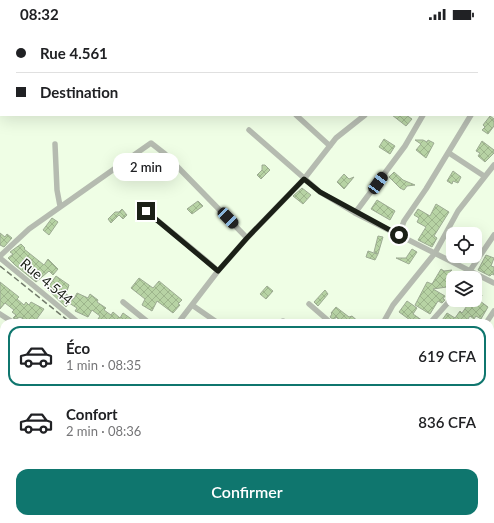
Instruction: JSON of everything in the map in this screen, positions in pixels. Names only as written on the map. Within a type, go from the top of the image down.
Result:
[{"type":"street","points":[[298,116],[330,146]]},
{"type":"street","points":[[181,319],[218,271],[247,238],[304,179],[330,146],[347,128],[364,116]]},
{"type":"street","points":[[356,213],[405,146],[422,116]]},
{"type":"street","points":[[399,235],[404,221],[449,153],[470,116]]},
{"type":"street","points":[[249,130],[320,192],[356,213],[494,283]]},
{"type":"street","points":[[0,257],[19,237],[60,206],[151,143],[165,154],[247,238]]},
{"type":"street","points":[[56,144],[57,190],[60,206]]},
{"type":"street","points":[[449,153],[484,176]]},
{"type":"street","points":[[385,319],[393,305],[435,253],[458,212],[484,176],[494,165]]},
{"type":"street","points":[[146,211],[218,271]]},
{"type":"street","points":[[470,270],[494,236]]},
{"type":"street","name":"Rue 4.544","points":[[0,257],[74,319]]},
{"type":"street","points":[[123,302],[144,319]]},
{"type":"street","points":[[310,304],[327,319]]},
{"type":"street","points":[[192,305],[212,319]]},
{"type":"street","points":[[434,319],[446,305]]},
{"type":"building","points":[[393,116],[408,116],[412,119],[406,126]]},
{"type":"building","points":[[490,116],[494,119],[494,126],[488,134],[482,130],[485,127],[483,125]]},
{"type":"building","points":[[384,139],[395,146],[390,154],[379,147]]},
{"type":"building","points":[[415,140],[423,140],[427,142],[428,140],[434,143],[426,158],[416,150],[421,144]]},
{"type":"building","points":[[482,141],[494,150],[494,153],[485,162],[478,156],[480,153],[476,151]]},
{"type":"building","points":[[262,165],[265,165],[270,170],[261,179],[257,175],[262,170]]},
{"type":"building","points":[[453,171],[461,177],[458,183],[453,181],[452,184],[447,181]]},
{"type":"building","points":[[394,172],[403,180],[415,185],[407,186],[404,190],[400,188],[389,177]]},
{"type":"building","points":[[344,174],[349,179],[354,177],[344,189],[337,182]]},
{"type":"building","points":[[302,188],[311,195],[303,204],[293,196]]},
{"type":"building","points":[[377,200],[395,211],[390,220],[371,209]]},
{"type":"building","points":[[198,201],[203,206],[192,214],[187,209]]},
{"type":"building","points":[[436,204],[449,212],[434,236],[437,238],[432,247],[418,240],[426,227],[417,222],[419,218],[414,215],[418,209],[430,216]]},
{"type":"building","points":[[122,209],[127,215],[123,219],[119,215],[111,223],[108,219],[115,212],[119,212]]},
{"type":"building","points":[[52,218],[58,222],[49,235],[43,230]]},
{"type":"building","points":[[0,233],[5,237],[7,234],[12,238],[4,247],[0,245]]},
{"type":"building","points":[[378,236],[383,237],[375,260],[366,257],[368,251],[377,254],[374,252]]},
{"type":"building","points":[[21,244],[25,248],[24,249],[44,265],[48,259],[58,269],[53,275],[49,271],[36,282],[8,258],[13,254],[10,252]]},
{"type":"building","points":[[412,249],[417,252],[409,264],[396,258],[406,258]]},
{"type":"building","points":[[486,255],[494,258],[491,266],[494,267],[494,275],[492,274],[490,276],[478,270]]},
{"type":"building","points":[[441,269],[444,271],[452,270],[446,271],[446,287],[433,289],[445,296],[443,299],[445,300],[442,303],[438,301],[430,314],[415,305],[427,282],[432,284]]},
{"type":"building","points":[[56,276],[69,285],[66,294],[74,299],[77,293],[88,298],[90,294],[98,300],[97,302],[106,308],[104,310],[111,315],[113,312],[120,318],[123,313],[131,319],[98,319],[100,316],[92,310],[88,317],[75,311],[77,308],[69,303],[66,307],[47,289]]},
{"type":"building","points":[[139,278],[153,288],[159,281],[182,300],[178,304],[180,305],[173,313],[157,301],[152,311],[142,305],[145,299],[131,288]]},
{"type":"building","points":[[0,282],[19,297],[17,299],[24,305],[26,302],[29,305],[31,302],[44,309],[37,319],[23,319],[20,317],[16,319],[13,318],[16,315],[12,312],[14,310],[5,303],[0,309]]},
{"type":"building","points":[[267,286],[273,291],[266,299],[260,294]]},
{"type":"building","points":[[325,290],[328,294],[318,306],[314,302]]},
{"type":"building","points":[[407,301],[417,308],[413,314],[420,319],[409,319],[399,312]]},
{"type":"building","points":[[482,302],[488,307],[481,319],[476,316],[474,319],[470,316],[468,319],[443,319],[447,313],[455,318],[460,311],[462,313],[466,307],[482,307]]},
{"type":"building","points":[[336,307],[349,317],[352,316],[355,319],[338,319],[336,317],[333,319],[330,317],[332,314],[331,313]]},
{"type":"railway","points":[[0,266],[66,319]]},
{"type":"route","points":[[146,211],[168,230],[184,241],[218,271],[247,238],[304,179],[320,192],[356,213],[399,235]]}]
